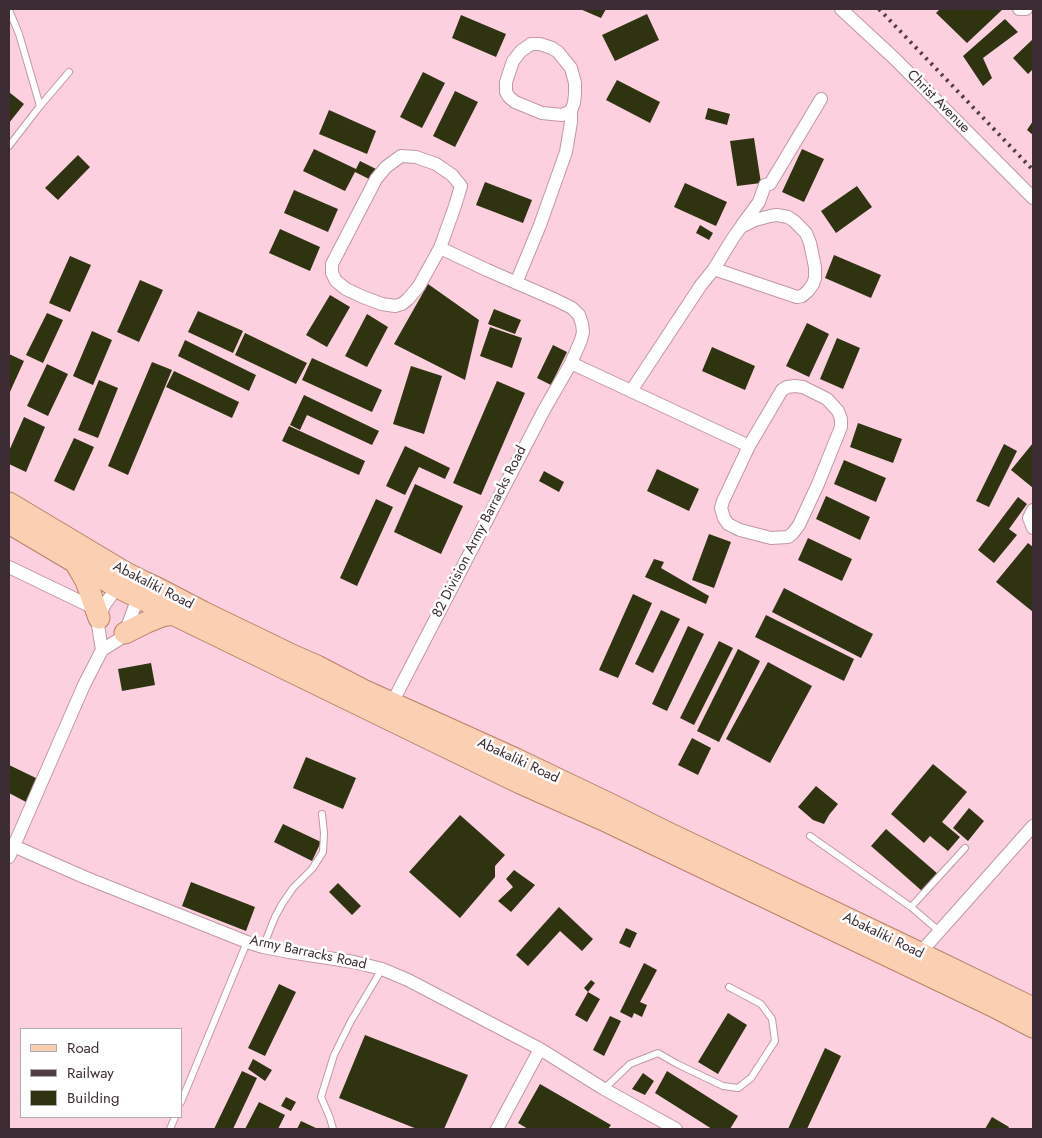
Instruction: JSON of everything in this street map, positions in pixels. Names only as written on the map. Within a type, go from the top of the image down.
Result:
[{"type":"main road","name":"Abakaliki Road","points":[[9,503],[174,614],[240,648],[512,779],[626,830],[1033,1026]]},
{"type":"main road","name":"Abakaliki Road","points":[[9,523],[75,562],[131,585],[159,589],[363,690],[614,806],[1033,1008]]},
{"type":"main road","points":[[75,562],[86,581],[97,614]]},
{"type":"main road","points":[[125,633],[162,616],[174,614]]},
{"type":"street","name":"Christ Avenue","points":[[841,9],[895,58],[1033,198]]},
{"type":"street","points":[[1019,9],[1026,9]]},
{"type":"street","points":[[516,282],[540,225],[566,152],[571,111],[574,103],[575,83],[571,68],[565,59],[552,48],[540,44],[531,44],[521,51],[513,61],[506,82],[508,96],[515,102],[542,113],[562,115],[571,111]]},
{"type":"street","points":[[631,391],[759,202],[765,185],[770,184],[821,99]]},
{"type":"street","points":[[401,156],[416,157],[436,164],[452,175],[461,186],[440,248],[419,286],[408,299],[402,304],[395,306],[382,304],[346,290],[336,281],[332,273],[332,264],[376,179],[386,167],[401,156]]},
{"type":"street","points":[[714,269],[797,297],[802,296],[813,284],[815,267],[810,243],[806,233],[794,220],[777,215],[755,220],[741,227]]},
{"type":"street","name":"82 Division Army Barracks Road","points":[[392,703],[540,417],[571,363],[584,332],[579,315],[572,308],[440,248]]},
{"type":"street","points":[[571,363],[749,446]]},
{"type":"street","points":[[787,387],[803,387],[827,399],[838,411],[841,427],[799,525],[788,537],[771,538],[740,530],[728,524],[724,518],[721,508],[723,501],[749,446],[782,390],[787,387]]},
{"type":"street","points":[[1033,510],[1029,518],[1033,528]]},
{"type":"street","points":[[9,567],[97,614]]},
{"type":"street","points":[[102,650],[97,614],[105,604],[131,585]]},
{"type":"street","points":[[125,633],[131,585]]},
{"type":"street","name":"Army Barracks Road","points":[[125,633],[102,650],[84,685],[10,849],[247,942],[263,947],[354,962],[382,969],[408,980],[540,1050],[604,1089],[676,1129]]},
{"type":"street","points":[[920,953],[1033,826]]},
{"type":"street","points":[[497,1129],[540,1050]]},
{"type":"lane","points":[[9,10],[19,34],[40,106]]},
{"type":"lane","points":[[9,146],[69,72]]},
{"type":"lane","points":[[263,947],[275,916],[282,904],[293,888],[312,870],[323,852],[322,814]]},
{"type":"lane","points":[[810,836],[912,907],[939,931]]},
{"type":"lane","points":[[912,907],[965,848]]},
{"type":"lane","points":[[182,1100],[247,942]]},
{"type":"lane","points":[[333,1129],[321,1096],[334,1055],[382,969]]},
{"type":"lane","points":[[604,1089],[630,1064],[658,1053],[723,1086],[738,1088],[752,1078],[774,1040],[772,1019],[761,1004],[729,987]]},
{"type":"building","points":[[580,9],[606,9],[601,18]]},
{"type":"building","points":[[940,9],[1003,9],[967,43],[936,13]]},
{"type":"building","points":[[647,14],[659,40],[615,61],[602,35]]},
{"type":"building","points":[[461,15],[506,34],[496,57],[452,38]]},
{"type":"building","points":[[1005,19],[1018,32],[983,58],[992,78],[983,86],[963,56]]},
{"type":"building","points":[[1033,39],[1033,69],[1028,74],[1013,58]]},
{"type":"building","points":[[423,72],[445,83],[422,128],[400,117]]},
{"type":"building","points":[[617,80],[660,102],[650,123],[606,100]]},
{"type":"building","points":[[455,91],[478,102],[455,147],[433,136]]},
{"type":"building","points":[[9,92],[24,104],[9,123]]},
{"type":"building","points":[[708,108],[730,114],[727,125],[705,119]]},
{"type":"building","points":[[329,110],[376,131],[367,154],[319,134]]},
{"type":"building","points":[[1033,121],[1033,135],[1027,130]]},
{"type":"building","points":[[754,138],[761,183],[737,186],[730,141]]},
{"type":"building","points":[[314,149],[356,169],[360,161],[376,169],[371,180],[355,172],[345,191],[303,171]]},
{"type":"building","points":[[802,149],[824,159],[804,202],[782,192]]},
{"type":"building","points":[[78,155],[90,167],[58,200],[45,188]]},
{"type":"building","points":[[485,182],[532,200],[523,223],[476,205]]},
{"type":"building","points":[[685,183],[727,202],[716,226],[674,207]]},
{"type":"building","points":[[857,186],[872,207],[836,233],[821,211]]},
{"type":"building","points":[[294,190],[338,209],[328,232],[284,213]]},
{"type":"building","points":[[700,225],[713,233],[709,240],[696,233]]},
{"type":"building","points":[[280,229],[320,247],[310,271],[269,253]]},
{"type":"building","points":[[834,255],[881,275],[871,298],[825,278]]},
{"type":"building","points":[[70,256],[91,265],[70,312],[49,303]]},
{"type":"building","points":[[140,280],[163,290],[139,342],[117,332]]},
{"type":"building","points":[[428,284],[479,320],[465,380],[394,344]]},
{"type":"building","points":[[330,295],[350,307],[327,347],[306,335]]},
{"type":"building","points":[[494,309],[521,320],[515,334],[488,324]]},
{"type":"building","points":[[198,311],[243,331],[233,353],[188,332]]},
{"type":"building","points":[[47,313],[63,320],[43,363],[26,355]]},
{"type":"building","points":[[367,314],[388,327],[367,367],[345,356]]},
{"type":"building","points":[[807,323],[829,334],[809,377],[786,366]]},
{"type":"building","points":[[490,327],[522,338],[512,368],[480,356]]},
{"type":"building","points":[[92,331],[112,340],[93,385],[73,376]]},
{"type":"building","points":[[245,333],[307,363],[296,384],[235,355]]},
{"type":"building","points":[[837,338],[860,348],[843,389],[820,379]]},
{"type":"building","points":[[185,340],[256,375],[249,391],[178,356]]},
{"type":"building","points":[[553,345],[567,352],[551,385],[537,378]]},
{"type":"building","points":[[712,347],[755,366],[745,390],[702,371]]},
{"type":"building","points":[[9,354],[24,361],[9,394]]},
{"type":"building","points":[[312,358],[382,390],[372,412],[302,380]]},
{"type":"building","points":[[152,362],[172,370],[128,475],[108,466]]},
{"type":"building","points":[[47,364],[68,374],[48,416],[27,406]]},
{"type":"building","points":[[411,366],[442,376],[424,434],[393,424]]},
{"type":"building","points":[[174,371],[239,402],[232,418],[166,387]]},
{"type":"building","points":[[99,380],[118,388],[98,438],[78,430]]},
{"type":"building","points":[[497,381],[525,393],[481,495],[453,483]]},
{"type":"building","points":[[304,395],[379,431],[372,445],[307,415],[300,430],[290,425]]},
{"type":"building","points":[[24,417],[45,427],[26,472],[9,464],[9,451]]},
{"type":"building","points":[[858,423],[902,439],[893,463],[850,447]]},
{"type":"building","points":[[289,426],[365,461],[359,475],[282,441]]},
{"type":"building","points":[[74,438],[94,447],[74,491],[54,481]]},
{"type":"building","points":[[1033,443],[1033,488],[1011,470]]},
{"type":"building","points":[[1004,444],[1017,451],[989,507],[976,501]]},
{"type":"building","points":[[405,446],[450,468],[445,479],[419,467],[405,495],[386,486]]},
{"type":"building","points":[[844,460],[886,478],[876,502],[834,484]]},
{"type":"building","points":[[657,469],[699,489],[689,511],[647,491]]},
{"type":"building","points":[[544,471],[564,482],[559,492],[539,481]]},
{"type":"building","points":[[415,484],[463,506],[441,554],[394,532]]},
{"type":"building","points":[[826,496],[870,517],[860,540],[816,519]]},
{"type":"building","points":[[1018,497],[1027,504],[1009,529],[1017,535],[994,563],[978,550]]},
{"type":"building","points":[[376,499],[393,507],[357,586],[340,578]]},
{"type":"building","points":[[709,534],[731,542],[714,588],[692,580]]},
{"type":"building","points":[[808,538],[852,559],[842,581],[798,560]]},
{"type":"building","points":[[1028,543],[1033,547],[1033,612],[996,582]]},
{"type":"building","points":[[654,559],[664,562],[661,568],[709,596],[706,604],[645,577]]},
{"type":"building","points":[[784,588],[873,634],[861,658],[772,612]]},
{"type":"building","points":[[633,594],[652,603],[618,678],[599,670]]},
{"type":"building","points":[[661,610],[680,619],[653,673],[635,664]]},
{"type":"building","points":[[766,615],[854,659],[844,681],[755,637]]},
{"type":"building","points":[[688,626],[704,634],[667,711],[652,704]]},
{"type":"building","points":[[719,641],[733,648],[694,725],[680,718]]},
{"type":"building","points":[[738,649],[760,661],[719,742],[697,731]]},
{"type":"building","points":[[768,662],[812,686],[770,763],[726,739]]},
{"type":"building","points":[[151,663],[155,685],[122,691],[118,669]]},
{"type":"building","points":[[692,738],[711,748],[698,775],[678,765]]},
{"type":"building","points":[[306,757],[356,778],[343,809],[293,788]]},
{"type":"building","points":[[933,764],[967,792],[942,822],[960,837],[948,851],[930,836],[924,843],[891,814]]},
{"type":"building","points":[[9,765],[38,779],[26,802],[9,793]]},
{"type":"building","points":[[816,786],[838,804],[824,824],[813,820],[798,807]]},
{"type":"building","points":[[969,808],[984,821],[968,841],[953,828]]},
{"type":"building","points":[[460,815],[505,855],[495,866],[495,877],[460,918],[409,872]]},
{"type":"building","points":[[283,824],[321,842],[312,861],[274,842]]},
{"type":"building","points":[[886,829],[938,874],[922,891],[871,846]]},
{"type":"building","points":[[514,870],[535,885],[511,912],[498,901],[513,887],[506,879]]},
{"type":"building","points":[[191,882],[255,907],[246,931],[182,906]]},
{"type":"building","points":[[338,883],[361,906],[352,915],[329,892]]},
{"type":"building","points":[[559,907],[593,939],[582,951],[560,931],[528,966],[516,955]]},
{"type":"building","points":[[626,928],[637,933],[630,948],[619,943]]},
{"type":"building","points":[[644,963],[657,970],[640,1002],[647,1005],[642,1017],[634,1013],[632,1018],[620,1012]]},
{"type":"building","points":[[591,980],[595,983],[588,992],[584,988]]},
{"type":"building","points":[[279,984],[296,992],[265,1056],[248,1048]]},
{"type":"building","points":[[588,992],[600,999],[587,1022],[575,1015]]},
{"type":"building","points":[[728,1013],[747,1025],[718,1074],[698,1062]]},
{"type":"building","points":[[610,1016],[621,1021],[604,1056],[593,1050]]},
{"type":"building","points":[[365,1035],[468,1075],[444,1129],[417,1129],[339,1098]]},
{"type":"building","points":[[825,1048],[841,1056],[807,1129],[788,1129]]},
{"type":"building","points":[[253,1059],[272,1070],[265,1081],[248,1069]]},
{"type":"building","points":[[242,1071],[257,1078],[233,1129],[214,1129]]},
{"type":"building","points":[[667,1071],[738,1116],[730,1129],[712,1129],[655,1093]]},
{"type":"building","points":[[643,1073],[654,1081],[645,1095],[632,1089]]},
{"type":"building","points":[[540,1084],[611,1125],[608,1129],[528,1129],[518,1123]]},
{"type":"building","points":[[286,1097],[296,1102],[291,1111],[281,1106]]},
{"type":"building","points":[[259,1102],[285,1115],[278,1129],[245,1129]]},
{"type":"building","points":[[992,1117],[1009,1127],[1008,1129],[985,1129]]},
{"type":"building","points":[[301,1121],[318,1129],[297,1129]]},
{"type":"railway","points":[[879,9],[1033,170]]}]
